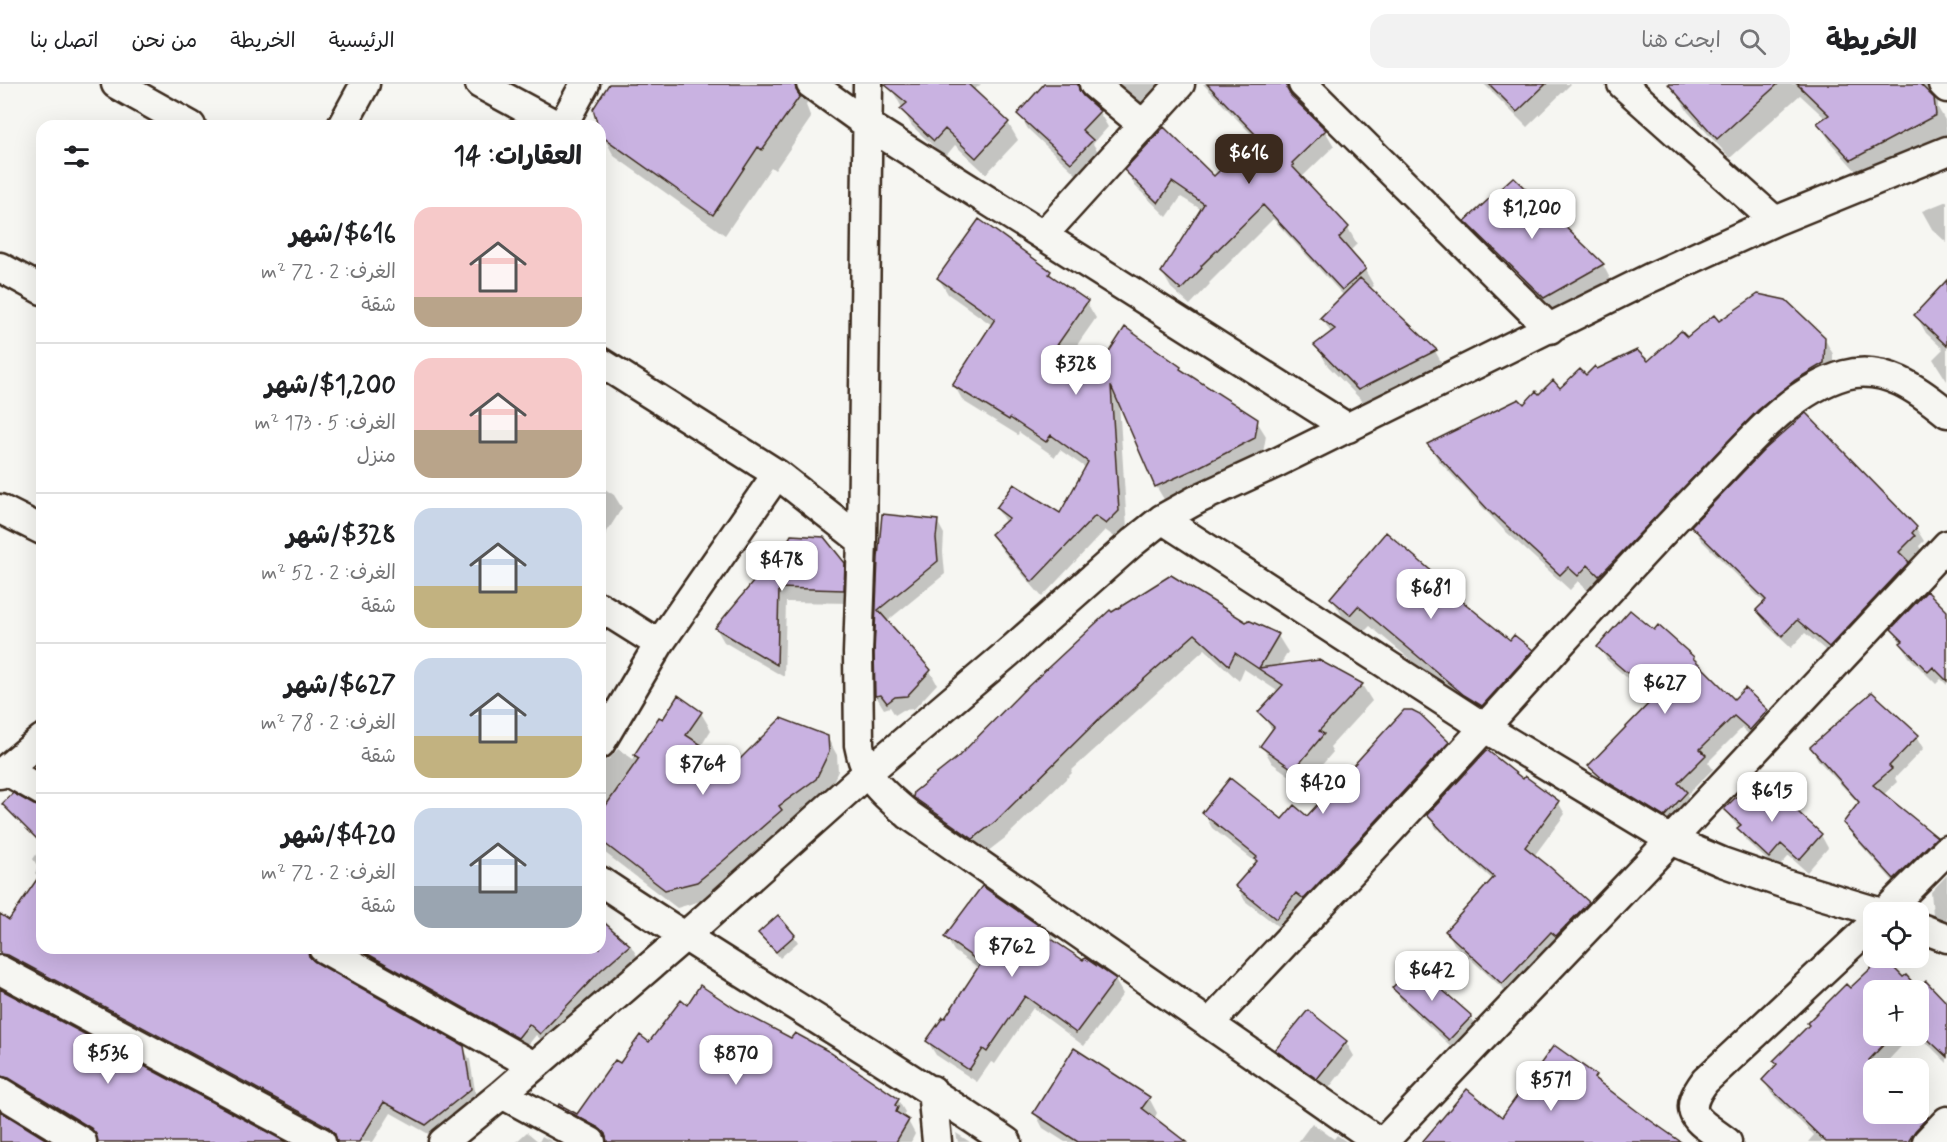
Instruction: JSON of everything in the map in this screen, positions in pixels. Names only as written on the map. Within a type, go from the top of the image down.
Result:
[{"type":"street","points":[[116,84],[180,120]]},
{"type":"street","points":[[345,120],[365,84]]},
{"type":"street","points":[[480,84],[549,120]]},
{"type":"street","points":[[564,120],[585,84]]},
{"type":"street","points":[[811,84],[868,125],[1348,428]]},
{"type":"street","points":[[868,84],[862,541],[858,653],[859,745],[861,759],[867,773],[886,796],[909,815],[1381,1142],[1671,840],[1947,545]]},
{"type":"street","points":[[1094,84],[1143,125]]},
{"type":"street","points":[[1043,235],[1180,84]]},
{"type":"street","points":[[1303,84],[1550,329]]},
{"type":"street","points":[[1622,84],[1775,221]]},
{"type":"street","points":[[1943,84],[1947,88]]},
{"type":"street","points":[[443,1142],[684,937],[867,773],[1008,653],[1131,543],[1162,519],[1198,499],[1348,428],[1650,278],[1775,221],[1947,151]]},
{"type":"street","points":[[0,267],[36,287]]},
{"type":"street","points":[[606,366],[777,474],[862,541]]},
{"type":"street","points":[[1209,1024],[1485,728],[1650,544],[1777,415],[1812,389],[1847,375],[1869,373],[1896,378],[1925,394],[1947,413]]},
{"type":"street","points":[[606,734],[659,644],[777,474]]},
{"type":"street","points":[[0,509],[36,527]]},
{"type":"street","points":[[1162,519],[1485,728],[1671,840],[1743,870],[1863,907]]},
{"type":"street","points":[[606,612],[659,644]]},
{"type":"street","points":[[36,744],[3,772],[36,788]]},
{"type":"street","points":[[1895,902],[1947,850]]},
{"type":"street","points":[[606,885],[684,937],[932,1090],[1007,1142]]},
{"type":"street","points":[[1929,931],[1947,938]]},
{"type":"street","points":[[1726,1142],[1696,1118],[1692,1107],[1695,1095],[1706,1081],[1863,933]]},
{"type":"street","points":[[334,954],[534,1066]]},
{"type":"street","points":[[0,969],[321,1142]]},
{"type":"street","points":[[932,1090],[937,1142]]},
{"type":"street","points":[[0,1092],[82,1142]]},
{"type":"street","points":[[502,1094],[591,1142]]},
{"type":"street","points":[[1927,1142],[1947,1121]]},
{"type":"building","points":[[609,84],[795,84],[800,96],[762,150],[758,147],[713,215],[606,139],[606,120],[596,120],[593,109]]},
{"type":"building","points":[[884,84],[968,84],[1009,122],[976,158],[945,129],[934,141],[900,109],[907,103]]},
{"type":"building","points":[[1044,84],[1078,84],[1083,96],[1100,111],[1082,130],[1093,140],[1071,163],[1017,114]]},
{"type":"building","points":[[1207,84],[1287,84],[1291,96],[1326,130],[1292,163],[1294,165],[1292,166],[1349,227],[1339,238],[1366,269],[1342,290],[1263,205],[1201,266],[1202,268],[1181,290],[1161,272],[1204,204],[1172,182],[1158,203],[1124,170],[1164,127],[1214,176],[1256,135]]},
{"type":"building","points":[[1489,84],[1546,84],[1517,112]]},
{"type":"building","points":[[1668,84],[1778,84],[1717,139]]},
{"type":"building","points":[[1797,84],[1920,84],[1934,98],[1936,115],[1851,160],[1817,123],[1829,115]]},
{"type":"building","points":[[1513,177],[1604,264],[1544,298],[1465,221]]},
{"type":"building","points":[[979,219],[1051,271],[1049,274],[1088,301],[1053,351],[1092,378],[1125,327],[1181,367],[1180,369],[1258,419],[1255,438],[1155,487],[1111,386],[1119,511],[1106,524],[1095,516],[1032,582],[991,534],[1009,518],[996,508],[1014,484],[1060,513],[1088,462],[1051,435],[1046,442],[1010,418],[1009,420],[952,385],[995,319],[937,278]]},
{"type":"building","points":[[1360,278],[1437,350],[1358,390],[1314,345],[1335,329],[1320,318]]},
{"type":"building","points":[[1947,280],[1947,346],[1914,315]]},
{"type":"building","points":[[1758,294],[1786,300],[1825,337],[1824,363],[1795,380],[1758,410],[1599,576],[1588,565],[1578,576],[1568,567],[1560,575],[1493,515],[1427,444],[1519,399],[1524,404],[1536,391],[1539,394],[1553,380],[1560,388],[1580,369],[1586,375],[1595,366],[1597,369],[1637,350],[1648,361],[1681,331],[1687,337],[1714,315],[1719,321]]},
{"type":"building","points":[[1806,413],[1917,527],[1912,533],[1915,536],[1899,552],[1909,562],[1829,647],[1797,620],[1782,636],[1756,610],[1766,600],[1691,526],[1764,450]]},
{"type":"building","points":[[882,514],[938,520],[936,538],[938,561],[878,610],[931,670],[907,696],[895,697],[887,703],[881,695],[875,696],[874,653]]},
{"type":"building","points":[[1386,532],[1464,599],[1462,601],[1510,640],[1514,635],[1533,650],[1482,706],[1464,695],[1358,606],[1350,615],[1330,598]]},
{"type":"building","points":[[791,535],[824,537],[845,563],[844,590],[779,588],[777,665],[715,628],[758,576],[764,581]]},
{"type":"building","points":[[1171,575],[1246,622],[1248,620],[1279,634],[1259,668],[1319,660],[1363,684],[1319,731],[1324,734],[1294,770],[1260,746],[1274,727],[1258,712],[1283,685],[1235,653],[1229,665],[1195,634],[1100,718],[996,821],[973,839],[913,797],[914,792],[958,757],[1022,692],[1110,610],[1112,612]]},
{"type":"building","points":[[1927,591],[1947,611],[1947,681],[1933,667],[1928,672],[1900,643],[1903,641],[1891,629]]},
{"type":"building","points":[[1630,610],[1654,630],[1658,625],[1694,657],[1734,699],[1745,688],[1768,710],[1750,730],[1734,716],[1700,749],[1706,755],[1678,783],[1687,792],[1664,817],[1604,780],[1588,766],[1655,697],[1597,647]]},
{"type":"building","points":[[1872,692],[1919,735],[1889,766],[1892,769],[1873,785],[1937,837],[1894,879],[1843,823],[1859,802],[1810,747]]},
{"type":"building","points":[[678,695],[702,712],[686,735],[724,760],[733,752],[740,759],[781,718],[828,736],[829,752],[816,779],[779,806],[782,810],[723,861],[697,882],[665,890],[606,845],[606,805],[639,758],[634,755],[659,717],[663,719]]},
{"type":"building","points":[[1404,710],[1412,710],[1420,714],[1449,742],[1304,899],[1296,893],[1276,919],[1235,886],[1257,861],[1255,859],[1257,857],[1202,813],[1230,778],[1282,819],[1294,805],[1307,816]]},
{"type":"building","points":[[1487,750],[1523,779],[1525,776],[1559,801],[1525,847],[1589,902],[1556,936],[1551,932],[1502,984],[1445,931],[1494,877],[1453,842],[1427,815]]},
{"type":"building","points":[[1748,785],[1763,800],[1773,789],[1822,834],[1799,860],[1781,844],[1769,858],[1737,828],[1741,825],[1724,809]]},
{"type":"building","points":[[13,793],[36,806],[36,838],[2,804]]},
{"type":"building","points":[[36,881],[36,954],[308,954],[315,962],[464,1046],[471,1089],[426,1125],[384,1102],[359,1142],[337,1142],[335,1134],[329,1127],[8,955],[0,954],[0,914],[9,920]]},
{"type":"building","points":[[982,886],[1038,925],[1035,928],[1116,979],[1076,1033],[1025,996],[987,1052],[983,1049],[969,1070],[926,1041],[943,1017],[945,1018],[981,963],[944,937]]},
{"type":"building","points":[[778,915],[795,935],[776,952],[758,933]]},
{"type":"building","points":[[606,924],[630,945],[601,970],[540,1034],[529,1024],[518,1038],[368,954],[606,954]]},
{"type":"building","points":[[1414,965],[1472,1016],[1449,1040],[1392,988]]},
{"type":"building","points":[[1871,968],[1894,968],[1903,977],[1906,975],[1911,980],[1863,980],[1863,1046],[1882,1046],[1871,1058],[1863,1058],[1863,1124],[1922,1124],[1908,1142],[1826,1142],[1762,1080],[1777,1064],[1773,1061],[1809,1025],[1807,1023],[1846,984],[1850,988]]},
{"type":"building","points":[[1929,984],[1947,1003],[1947,1057],[1929,1040]]},
{"type":"building","points":[[700,985],[736,1009],[791,1038],[795,1033],[828,1051],[899,1099],[895,1105],[898,1107],[896,1112],[909,1120],[896,1142],[607,1142],[605,1134],[599,1128],[558,1106],[559,1104],[577,1114],[615,1060],[620,1063],[640,1035],[649,1042],[681,1000],[687,1005]]},
{"type":"building","points":[[0,989],[286,1142],[98,1142],[91,1128],[9,1078],[0,1076]]},
{"type":"building","points":[[1308,1010],[1347,1041],[1317,1079],[1275,1050]]},
{"type":"building","points":[[1554,1045],[1596,1075],[1594,1078],[1637,1111],[1681,1142],[1422,1142],[1467,1089],[1502,1117]]},
{"type":"building","points":[[1074,1048],[1150,1097],[1142,1108],[1186,1142],[1078,1142],[1033,1113]]},
{"type":"building","points":[[0,1111],[47,1140],[46,1142],[0,1142]]}]
